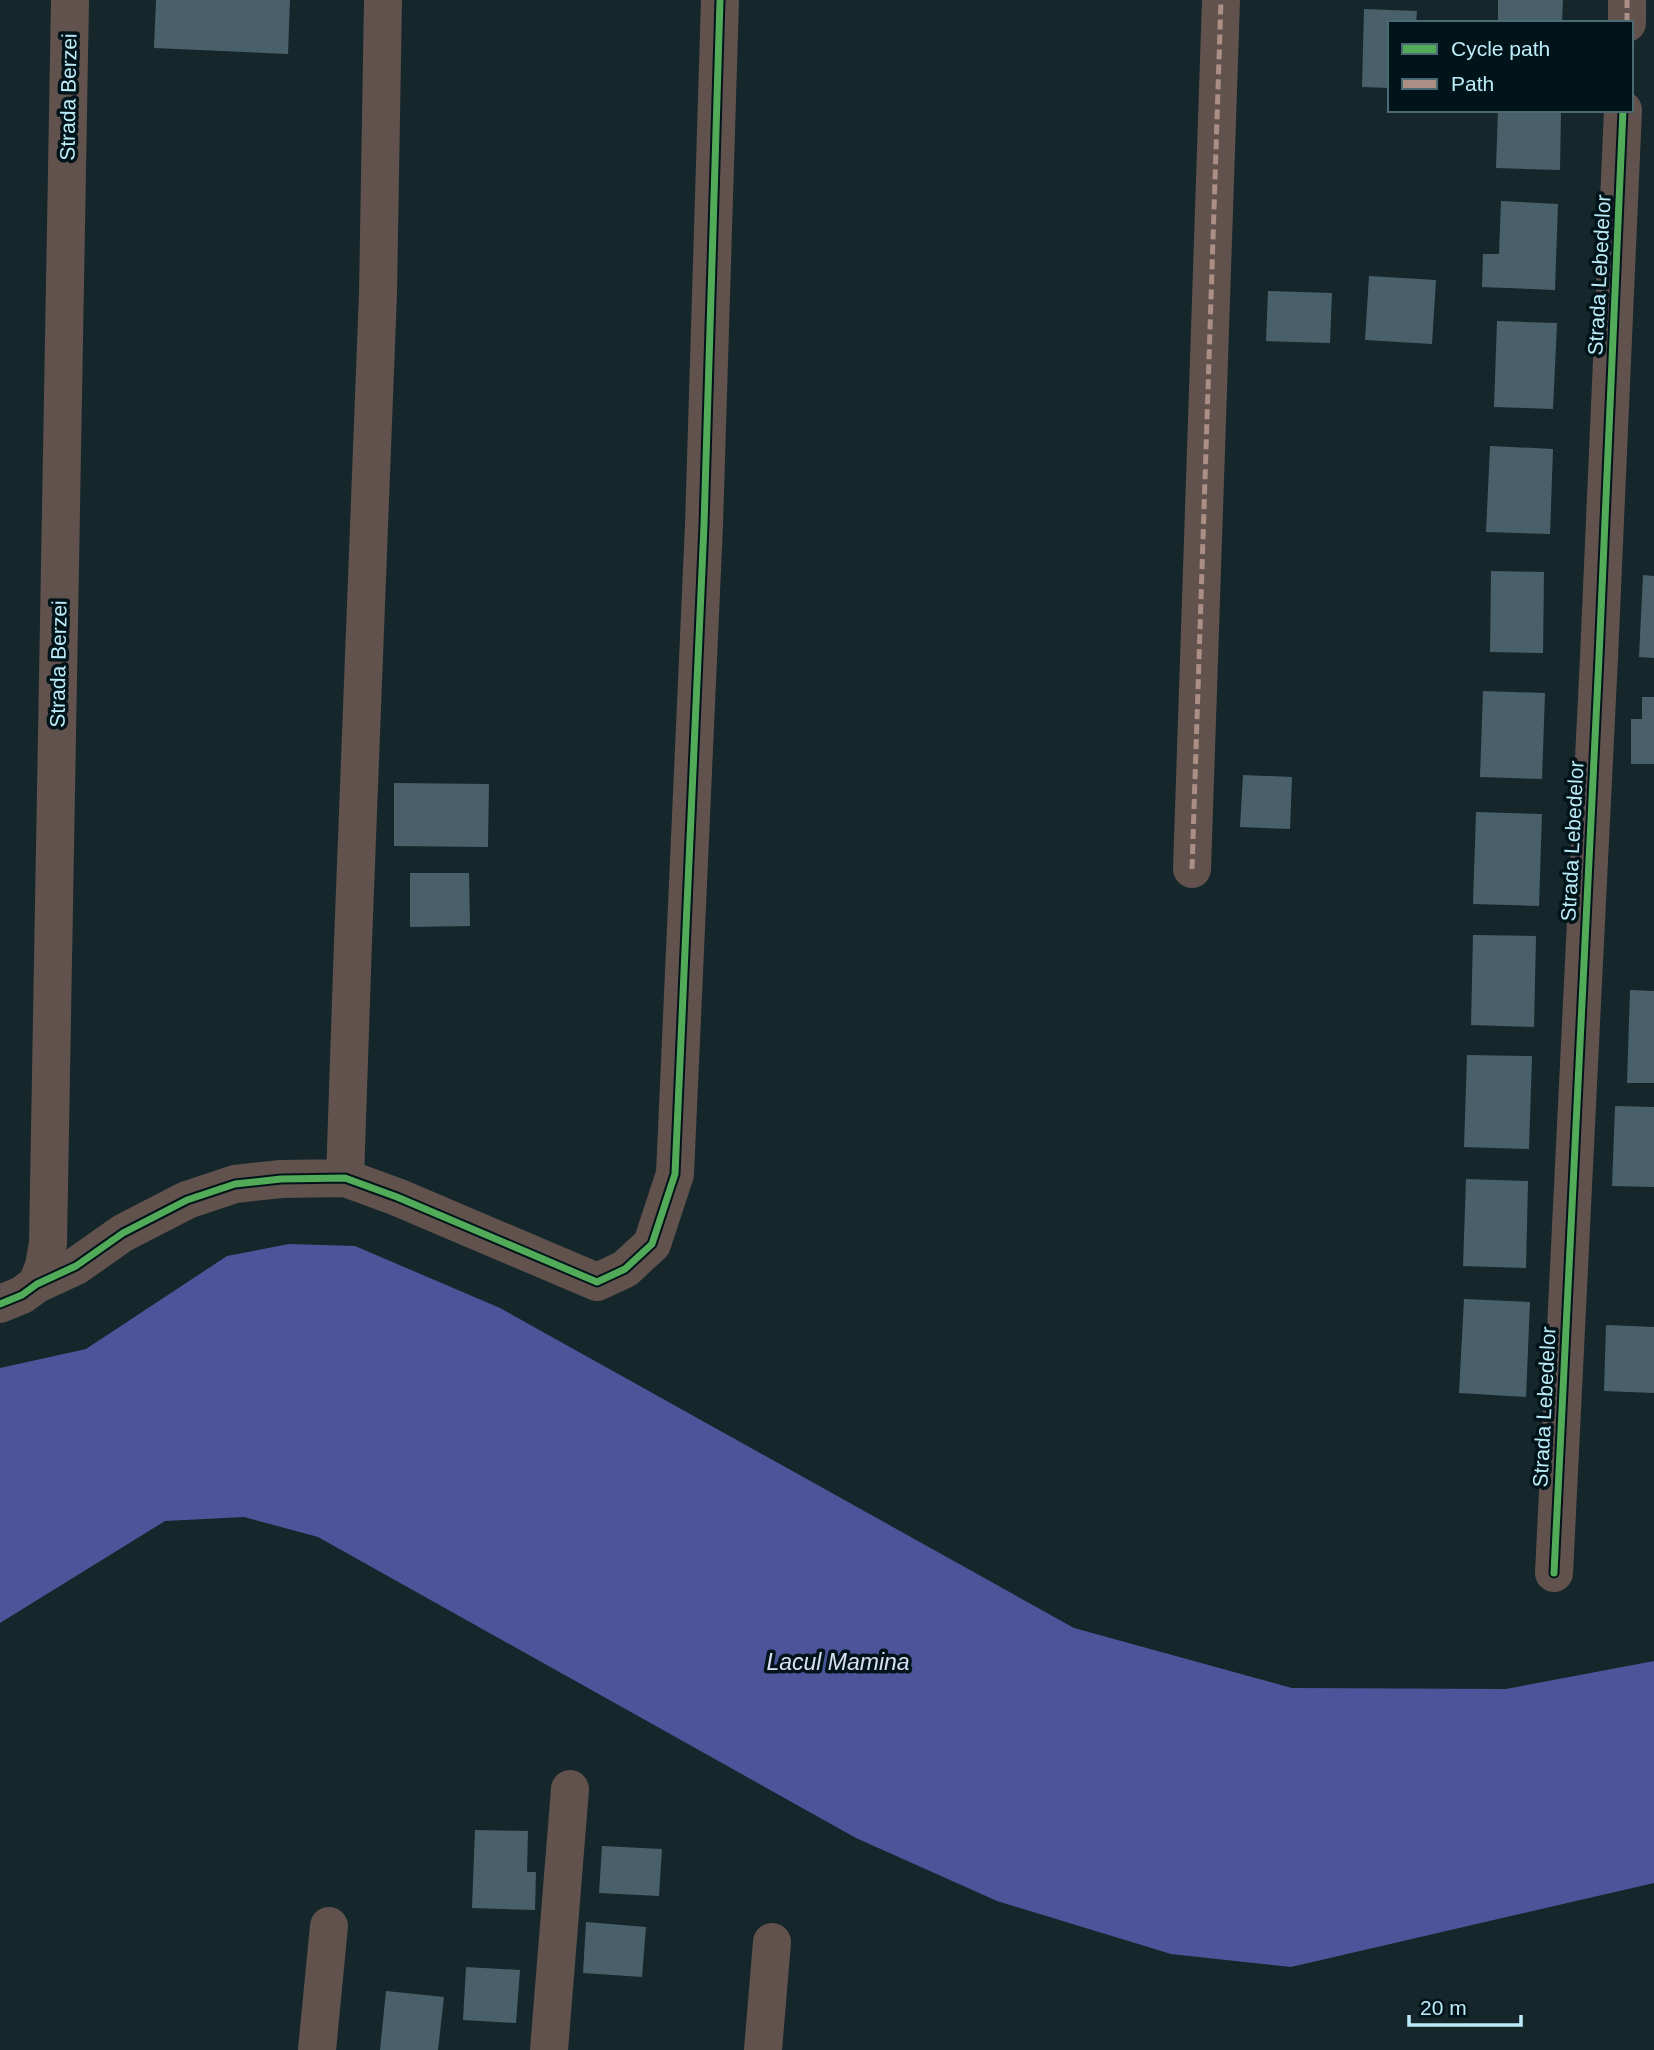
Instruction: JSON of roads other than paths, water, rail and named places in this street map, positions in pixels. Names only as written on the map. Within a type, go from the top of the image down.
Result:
[{"type":"street","name":"Strada Berzei","points":[[37,1284],[48,1243],[70,0]]},
{"type":"street","points":[[345,1178],[378,293],[383,0]]},
{"type":"street","points":[[0,1304],[76,1266],[123,1233],[187,1200],[235,1184],[281,1179],[345,1178],[397,1197],[597,1282],[625,1269],[652,1244],[674,1174],[704,526],[720,0]]},
{"type":"street","points":[[1192,869],[1221,0]]},
{"type":"street","points":[[1626,21],[1627,0]]},
{"type":"street","name":"Strada Lebedelor","points":[[1554,1573],[1623,112]]},
{"type":"street","points":[[549,2050],[570,1789]]},
{"type":"street","points":[[317,2050],[329,1926]]},
{"type":"street","points":[[763,2050],[772,1942]]},
{"type":"water","name":"Lacul Mamina","points":[[289,1244],[355,1246],[500,1308],[1074,1628],[1292,1688],[1506,1689],[1654,1661],[1654,1883],[1291,1967],[1171,1954],[997,1901],[856,1838],[318,1537],[244,1517],[165,1521],[0,1623],[0,1368],[86,1349],[227,1256]]}]
